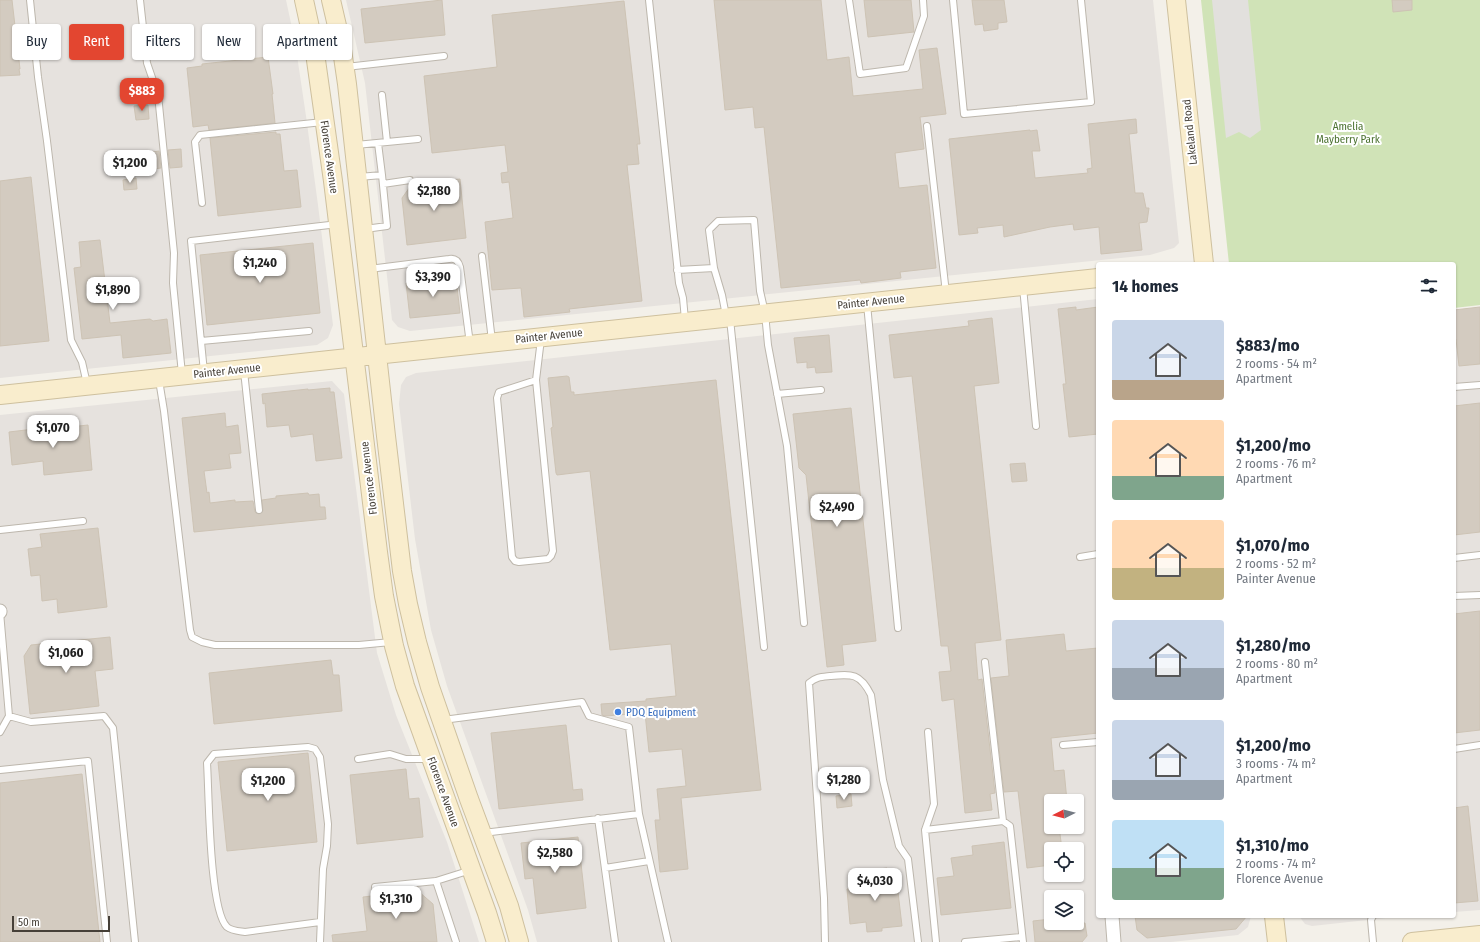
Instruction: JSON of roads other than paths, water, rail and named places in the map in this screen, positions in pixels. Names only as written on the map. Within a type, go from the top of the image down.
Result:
[{"type":"main road","name":"Florence Avenue","points":[[304,0],[314,46],[325,122],[384,596],[405,686],[472,870],[496,942]]},
{"type":"main road","name":"Florence Avenue","points":[[330,0],[341,43],[358,178],[397,525],[408,604],[421,657],[441,720],[481,833],[509,906],[519,942]]},
{"type":"main road","name":"Lakeland Road","points":[[1176,0],[1204,262]]},
{"type":"main road","name":"Painter Avenue","points":[[0,395],[1096,278]]},
{"type":"main road","points":[[1274,918],[1277,942]]},
{"type":"main road","points":[[1412,942],[1480,935]]},
{"type":"street","points":[[1112,918],[1114,942]]},
{"type":"lane","points":[[30,0],[70,340],[82,362],[88,386]]},
{"type":"lane","points":[[140,0],[147,63],[158,95],[174,253],[173,283],[182,376]]},
{"type":"lane","points":[[649,0],[677,270],[683,298],[685,322]]},
{"type":"lane","points":[[850,0],[860,74],[906,68],[924,16],[923,0]]},
{"type":"lane","points":[[953,0],[964,114],[1091,102],[1080,0]]},
{"type":"lane","points":[[344,68],[444,56]]},
{"type":"lane","points":[[382,95],[387,142]]},
{"type":"lane","points":[[202,203],[195,142],[200,135],[325,122]]},
{"type":"lane","points":[[927,126],[946,294]]},
{"type":"lane","points":[[354,145],[418,139]]},
{"type":"lane","points":[[363,229],[387,226],[378,143]]},
{"type":"lane","points":[[358,178],[382,175]]},
{"type":"lane","points":[[383,184],[410,180]]},
{"type":"lane","points":[[764,647],[728,317],[714,268],[709,230],[718,221],[754,220],[760,290],[765,313],[768,345],[787,446],[804,622]]},
{"type":"lane","points":[[204,373],[191,241],[338,224]]},
{"type":"lane","points":[[482,256],[493,342]]},
{"type":"lane","points":[[368,269],[448,258],[454,258],[459,261],[470,345]]},
{"type":"lane","points":[[677,270],[714,268]]},
{"type":"lane","points":[[1023,286],[1036,426]]},
{"type":"lane","points":[[867,302],[898,628]]},
{"type":"lane","points":[[201,341],[309,331]]},
{"type":"lane","points":[[536,380],[499,392],[497,398],[512,557],[515,561],[519,562],[548,559],[553,551],[536,380],[541,337]]},
{"type":"lane","points":[[243,369],[259,510]]},
{"type":"lane","points":[[158,378],[164,411],[192,637],[202,642],[215,645],[359,645],[394,642]]},
{"type":"lane","points":[[1456,387],[1480,385]]},
{"type":"lane","points":[[777,394],[821,390]]},
{"type":"lane","points":[[0,530],[83,521]]},
{"type":"lane","points":[[1080,557],[1096,554]]},
{"type":"lane","points":[[1456,558],[1480,555]]},
{"type":"lane","points":[[1456,596],[1480,595]]},
{"type":"lane","points":[[0,612],[9,716],[2,731],[0,732]]},
{"type":"lane","points":[[985,662],[1003,822]]},
{"type":"lane","points":[[825,942],[824,898],[809,683],[815,678],[848,674],[860,678],[866,685],[871,695],[882,780],[899,846],[908,859],[918,942]]},
{"type":"lane","points":[[441,720],[582,702],[589,716],[630,727],[639,814],[668,942]]},
{"type":"lane","points":[[9,716],[31,722],[104,716],[114,728],[136,942]]},
{"type":"lane","points":[[928,732],[934,804],[925,830],[936,942]]},
{"type":"lane","points":[[1063,745],[1096,742]]},
{"type":"lane","points":[[1456,749],[1480,745]]},
{"type":"lane","points":[[320,922],[245,932],[235,931],[227,926],[221,915],[212,866],[207,763],[214,754],[308,747],[315,749],[318,752],[320,757],[328,824],[328,846],[323,869],[320,942]]},
{"type":"lane","points":[[358,759],[390,754],[406,759],[431,760]]},
{"type":"lane","points":[[0,770],[88,761],[107,942]]},
{"type":"lane","points":[[481,833],[639,814]]},
{"type":"lane","points":[[598,818],[615,942]]},
{"type":"lane","points":[[925,830],[1003,822],[1010,826],[1023,939],[965,942]]},
{"type":"lane","points":[[605,868],[649,861]]},
{"type":"lane","points":[[375,888],[436,881],[472,870]]},
{"type":"lane","points":[[436,881],[456,942]]},
{"type":"lane","points":[[1372,918],[1373,942]]},
{"type":"place","name":"PDQ Equipment","points":[[618,712]]},
{"type":"park label","name":"Amelia Mayberry Park","points":[[1348,132]]}]
